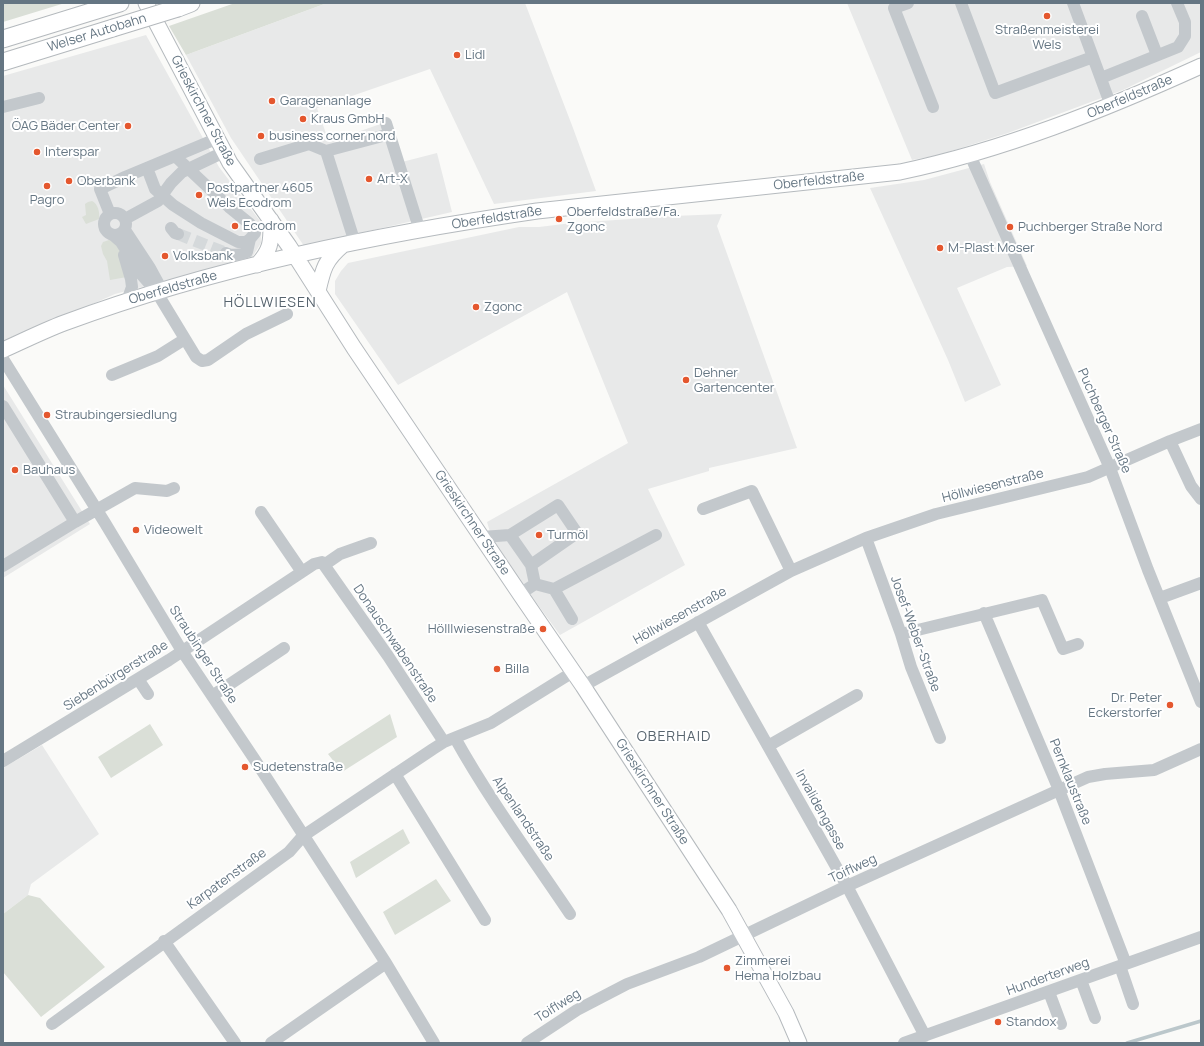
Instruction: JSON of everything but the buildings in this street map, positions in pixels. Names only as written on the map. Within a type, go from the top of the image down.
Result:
[{"type":"highway","name":"Welser Autobahn","points":[[3,39],[113,5]]},
{"type":"highway","name":"Welser Autobahn","points":[[3,62],[184,5]]},
{"type":"main road","name":"Grieskirchner Straße","points":[[146,3],[230,163],[295,255],[354,348],[583,686],[729,910],[786,1013],[799,1043]]},
{"type":"main road","name":"Oberfeldstraße","points":[[3,350],[62,324],[159,290],[295,255],[349,244],[490,218],[537,211],[900,172],[934,164],[970,155],[1051,129],[1111,106],[1201,66]]},
{"type":"main road","points":[[257,265],[264,258],[271,244],[271,220]]},
{"type":"main road","points":[[318,291],[326,263],[332,254],[349,244]]},
{"type":"street","points":[[908,3],[894,8],[933,107]]},
{"type":"street","points":[[961,3],[995,93],[1093,57]]},
{"type":"street","points":[[1073,3],[1111,106]]},
{"type":"street","points":[[1101,78],[1178,47],[1185,36],[1185,22],[1178,3]]},
{"type":"street","points":[[1142,16],[1157,55]]},
{"type":"street","points":[[3,107],[40,98]]},
{"type":"street","points":[[260,159],[308,144],[326,151],[388,128],[420,231]]},
{"type":"street","points":[[110,214],[100,189],[176,157],[220,145]]},
{"type":"street","points":[[117,239],[125,224],[158,201],[171,183],[182,172],[220,145]]},
{"type":"street","points":[[326,151],[349,244]]},
{"type":"street","name":"Puchberger Straße","points":[[970,155],[1110,468],[1148,570],[1201,702]]},
{"type":"street","points":[[147,168],[155,189],[172,205],[201,223],[238,242],[246,242],[250,239],[255,233],[255,230],[250,224],[176,157]]},
{"type":"street","points":[[159,290],[141,274],[117,239],[107,232],[104,224],[106,218],[110,214],[117,213],[125,224],[150,268],[159,290],[185,338],[196,357],[202,361],[208,360],[246,334],[287,314]]},
{"type":"street","points":[[117,239],[131,279],[132,287],[127,301]]},
{"type":"street","points":[[226,253],[243,254],[247,252],[250,239]]},
{"type":"street","points":[[112,375],[158,356],[185,338]]},
{"type":"street","name":"Straubinger Straße","points":[[3,358],[182,651],[386,963],[434,1043]]},
{"type":"street","points":[[3,406],[75,522]]},
{"type":"street","name":"Höllwiesenstraße","points":[[583,686],[791,572],[866,538],[936,514],[1088,477],[1170,441],[1201,430]]},
{"type":"street","points":[[1170,441],[1191,486],[1201,499]]},
{"type":"street","points":[[3,566],[75,522],[135,488],[167,491],[174,488]]},
{"type":"street","points":[[703,509],[752,491],[791,572]]},
{"type":"street","points":[[482,537],[510,535],[558,505],[576,533],[531,565]]},
{"type":"street","points":[[261,512],[302,572]]},
{"type":"street","points":[[510,535],[531,565],[535,584]]},
{"type":"street","points":[[520,594],[535,584],[554,589],[656,535]]},
{"type":"street","name":"Josef-Weber-Straße","points":[[866,538],[911,666],[940,738]]},
{"type":"street","name":"Siebenbürgerstraße","points":[[3,761],[138,679],[314,564],[323,563],[340,554],[371,543]]},
{"type":"street","name":"Donauschwabenstraße","points":[[323,563],[388,656],[450,740]]},
{"type":"street","points":[[1160,598],[1201,583]]},
{"type":"street","points":[[554,589],[572,619]]},
{"type":"street","points":[[901,634],[1042,600],[1063,649],[1078,644]]},
{"type":"street","name":"Pernklaustraße","points":[[984,613],[1059,790],[1123,965],[1133,1004]]},
{"type":"street","name":"Invalidengasse","points":[[698,622],[847,886],[925,1036]]},
{"type":"street","points":[[212,696],[284,648]]},
{"type":"street","points":[[303,836],[395,774],[450,740],[491,723],[573,672]]},
{"type":"street","points":[[138,679],[148,694]]},
{"type":"street","points":[[768,746],[857,695]]},
{"type":"street","name":"Alpenlandstraße","points":[[450,740],[465,756],[570,914]]},
{"type":"street","name":"Toiflweg","points":[[527,1043],[577,1010],[627,984],[699,957],[847,886],[1088,777],[1154,770],[1201,749]]},
{"type":"street","points":[[395,774],[485,920]]},
{"type":"street","name":"Karpatenstraße","points":[[52,1024],[164,941],[289,852],[303,836]]},
{"type":"street","name":"Hunderterweg","points":[[904,1043],[1201,937]]},
{"type":"street","points":[[164,941],[235,1043]]},
{"type":"street","points":[[271,1043],[386,963]]},
{"type":"street","points":[[1081,980],[1095,1018]]},
{"type":"street","points":[[1049,992],[1061,1024]]},
{"type":"shaded area","points":[[3,3],[65,3],[3,22]]},
{"type":"shaded area","points":[[235,3],[327,3],[186,55],[169,26]]},
{"type":"shaded area","points":[[327,3],[525,3],[596,191],[494,204],[430,69],[317,108],[329,142],[389,121],[402,162],[437,153],[452,212],[304,246],[231,138],[186,55]]},
{"type":"shaded area","points":[[847,3],[1201,3],[1201,52],[1123,90],[1008,133],[939,155],[912,160]]},
{"type":"shaded area","points":[[146,35],[219,167],[260,221],[261,243],[251,259],[115,294],[3,344],[3,76]]},
{"type":"shaded area","points":[[984,164],[990,182],[1027,266],[1007,267],[957,288],[1001,385],[965,402],[948,360],[870,188],[924,180]]},
{"type":"shaded area","points":[[92,201],[98,208],[99,219],[86,224],[82,217],[86,215],[85,204]]},
{"type":"shaded area","points":[[722,214],[717,226],[797,448],[709,468],[709,471],[648,489],[685,565],[560,635],[494,545],[487,522],[628,443],[567,292],[398,385],[335,294],[335,281],[348,263],[519,227],[539,227],[572,223]]},
{"type":"shaded area","points":[[113,240],[119,249],[127,277],[110,280],[107,261],[101,246],[103,242]]},
{"type":"shaded area","points":[[3,385],[90,524],[3,578]]},
{"type":"shaded area","points":[[390,714],[397,737],[342,772],[328,754]]},
{"type":"shaded area","points":[[150,724],[163,745],[111,778],[98,757]]},
{"type":"shaded area","points":[[42,745],[99,834],[31,884],[28,895],[3,914],[3,768]]},
{"type":"shaded area","points":[[403,829],[410,843],[356,878],[350,862]]},
{"type":"shaded area","points":[[436,879],[451,901],[395,935],[383,912]]},
{"type":"shaded area","points":[[28,895],[40,898],[105,967],[41,1017],[3,972],[3,914]]},
{"type":"waterway","points":[[1127,1043],[1201,1021]]},
{"type":"tunnel","points":[[178,234],[226,253]]},
{"type":"place","name":"Straßenmeisterei Wels","points":[[1047,16]]},
{"type":"place","name":"Lidl","points":[[457,55]]},
{"type":"place","name":"Garagenanlage","points":[[272,101]]},
{"type":"place","name":"Kraus GmbH","points":[[303,119]]},
{"type":"place","name":"ÖAG Bäder Center","points":[[128,126]]},
{"type":"place","name":"business corner nord","points":[[261,136]]},
{"type":"place","name":"Interspar","points":[[37,152]]},
{"type":"place","name":"Art-X","points":[[369,179]]},
{"type":"place","name":"Oberbank","points":[[69,181]]},
{"type":"place","name":"Pagro","points":[[47,186]]},
{"type":"place","name":"Postpartner 4605 Wels Ecodrom","points":[[199,195]]},
{"type":"place","name":"Oberfeldstraße/Fa. Zgonc","points":[[559,219]]},
{"type":"place","name":"Ecodrom","points":[[235,226]]},
{"type":"place","name":"Puchberger Straße Nord","points":[[1010,227]]},
{"type":"place","name":"M-Plast Moser","points":[[940,248]]},
{"type":"place","name":"Volksbank","points":[[165,256]]},
{"type":"place","name":"Zgonc","points":[[476,307]]},
{"type":"place","name":"Dehner Gartencenter","points":[[686,380]]},
{"type":"place","name":"Straubingersiedlung","points":[[47,415]]},
{"type":"place","name":"Bauhaus","points":[[15,470]]},
{"type":"place","name":"Videowelt","points":[[136,530]]},
{"type":"place","name":"Turmöl","points":[[539,535]]},
{"type":"place","name":"Hölllwiesenstraße","points":[[543,629]]},
{"type":"place","name":"Billa","points":[[497,669]]},
{"type":"place","name":"Dr. Peter Eckerstorfer","points":[[1170,705]]},
{"type":"place","name":"Sudetenstraße","points":[[245,767]]},
{"type":"place","name":"Zimmerei Hema Holzbau","points":[[727,968]]},
{"type":"place","name":"Standox","points":[[998,1022]]},
{"type":"district","name":"HÖLLWIESEN","points":[[270,303]]},
{"type":"district","name":"OBERHAID","points":[[674,737]]}]
